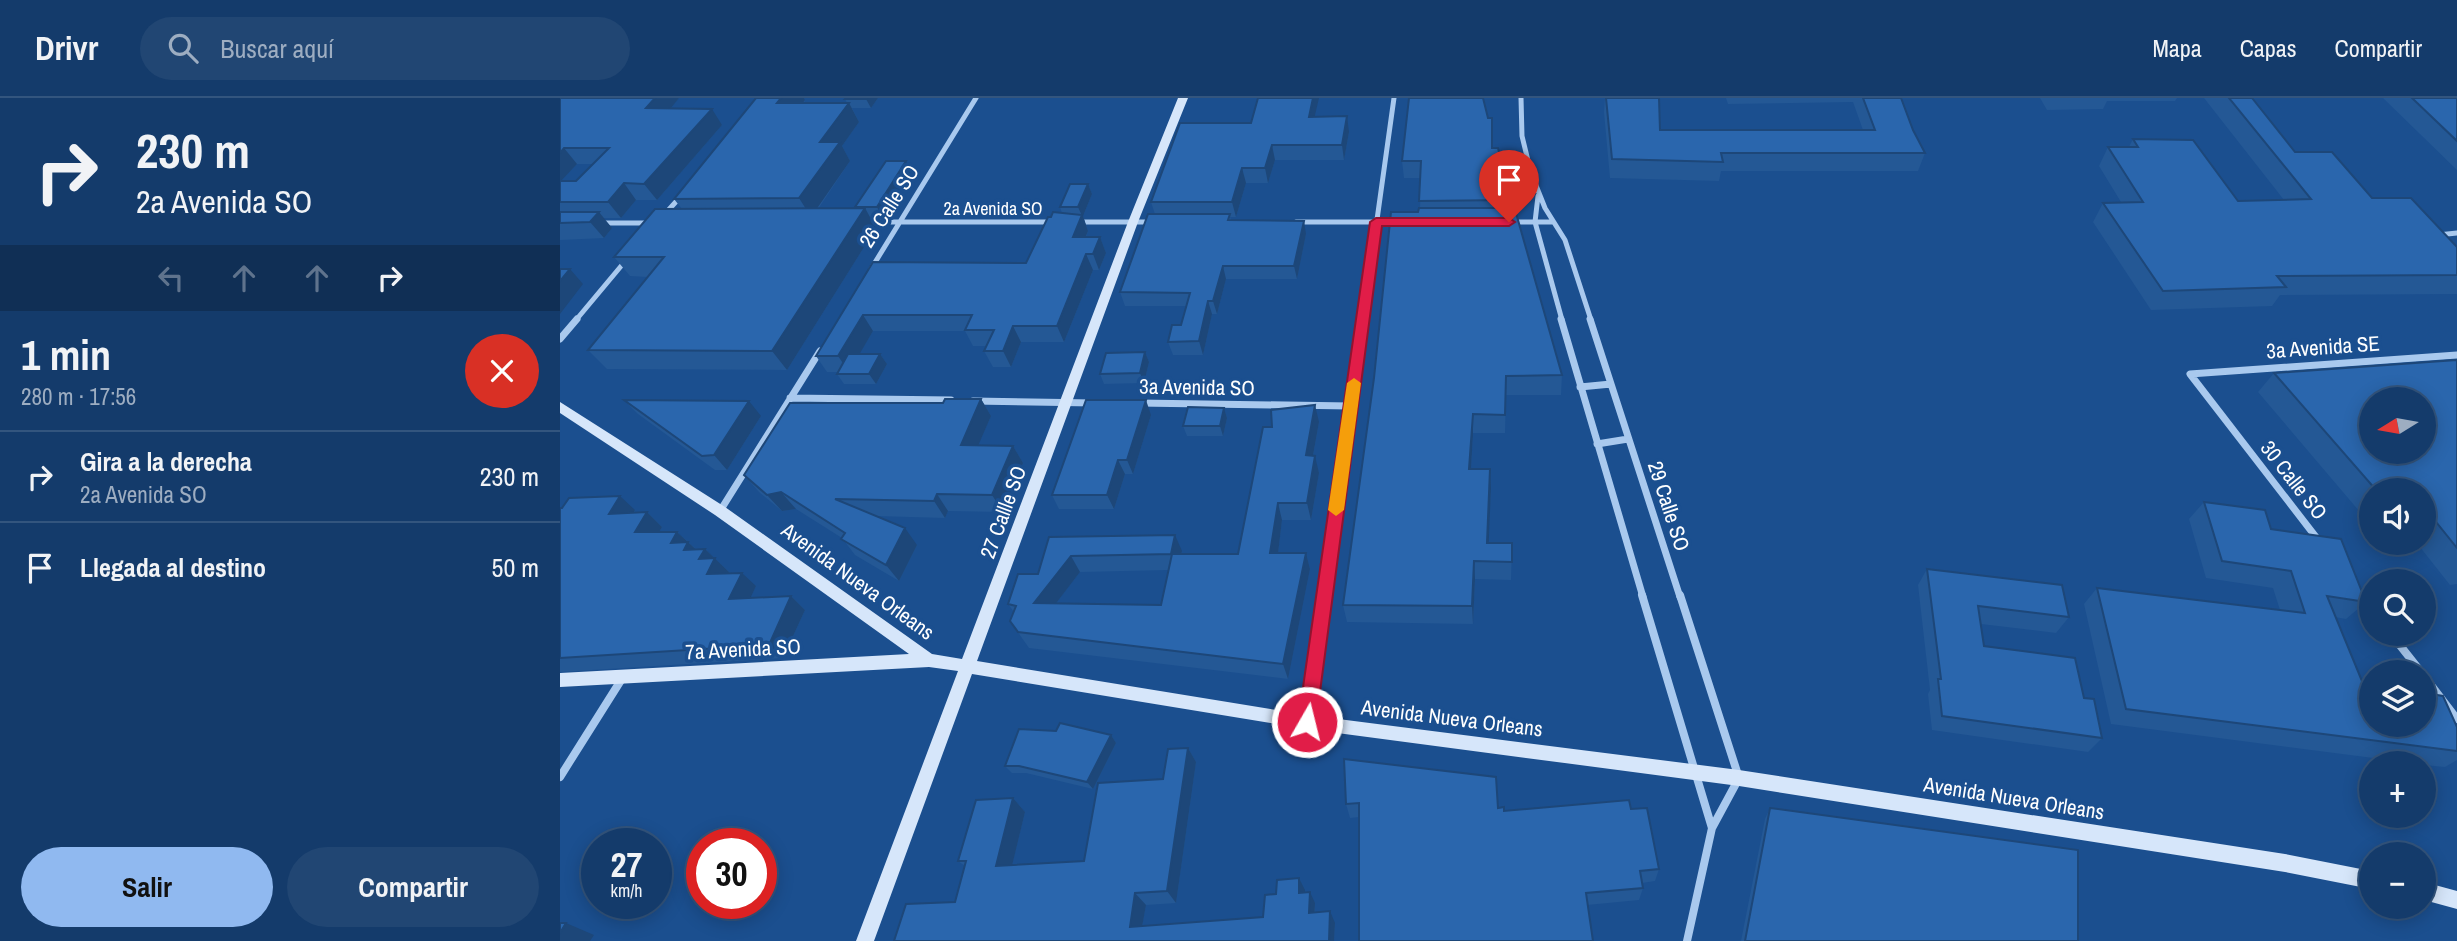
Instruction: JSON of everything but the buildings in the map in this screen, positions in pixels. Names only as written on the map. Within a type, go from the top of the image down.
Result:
[{"type":"street","name":"26 Calle SO","points":[[863,281],[976,98]]},
{"type":"street","name":"27 Callle SO","points":[[864,941],[1133,222],[1183,98]]},
{"type":"street","points":[[1307,722],[1394,98]]},
{"type":"street","name":"29 Calle SO","points":[[1521,98],[1522,135],[1538,196],[1565,240],[1739,778],[1712,828],[1687,941]]},
{"type":"street","points":[[649,233],[685,191]]},
{"type":"street","name":"29 Calle SO","points":[[1538,196],[1535,222],[1580,387],[1712,828]]},
{"type":"street","name":"2a Avenida SO","points":[[859,222],[1160,222]]},
{"type":"street","points":[[1281,222],[1402,222]]},
{"type":"street","points":[[1495,222],[1552,222]]},
{"type":"street","points":[[597,223],[672,223]]},
{"type":"street","points":[[2438,237],[2457,233]]},
{"type":"street","points":[[560,339],[632,254]]},
{"type":"street","points":[[720,510],[827,340]]},
{"type":"street","name":"3a Avenida SE","points":[[2192,373],[2457,355]]},
{"type":"street","name":"30 Calle SO","points":[[2192,373],[2190,375],[2322,545]]},
{"type":"street","points":[[1580,387],[1611,384]]},
{"type":"street","points":[[790,398],[1107,403]]},
{"type":"street","name":"3a Avenida SO","points":[[1135,403],[1350,406]]},
{"type":"street","name":"Avenida Nueva Orleans","points":[[560,407],[720,510],[929,660],[1307,722],[1739,778],[2285,863],[2359,878]]},
{"type":"street","points":[[1597,444],[1628,439]]},
{"type":"street","points":[[2355,587],[2359,592]]},
{"type":"street","points":[[2400,646],[2411,660]]},
{"type":"street","name":"7a Avenida SO","points":[[560,680],[929,660]]},
{"type":"street","points":[[560,777],[623,677]]},
{"type":"street","points":[[2436,692],[2457,719]]},
{"type":"street","points":[[2436,894],[2457,900]]},
{"type":"slow traffic","points":[[1336,510],[1354,383]]},
{"type":"route","points":[[1307,722],[1376,222],[1509,222]]}]
